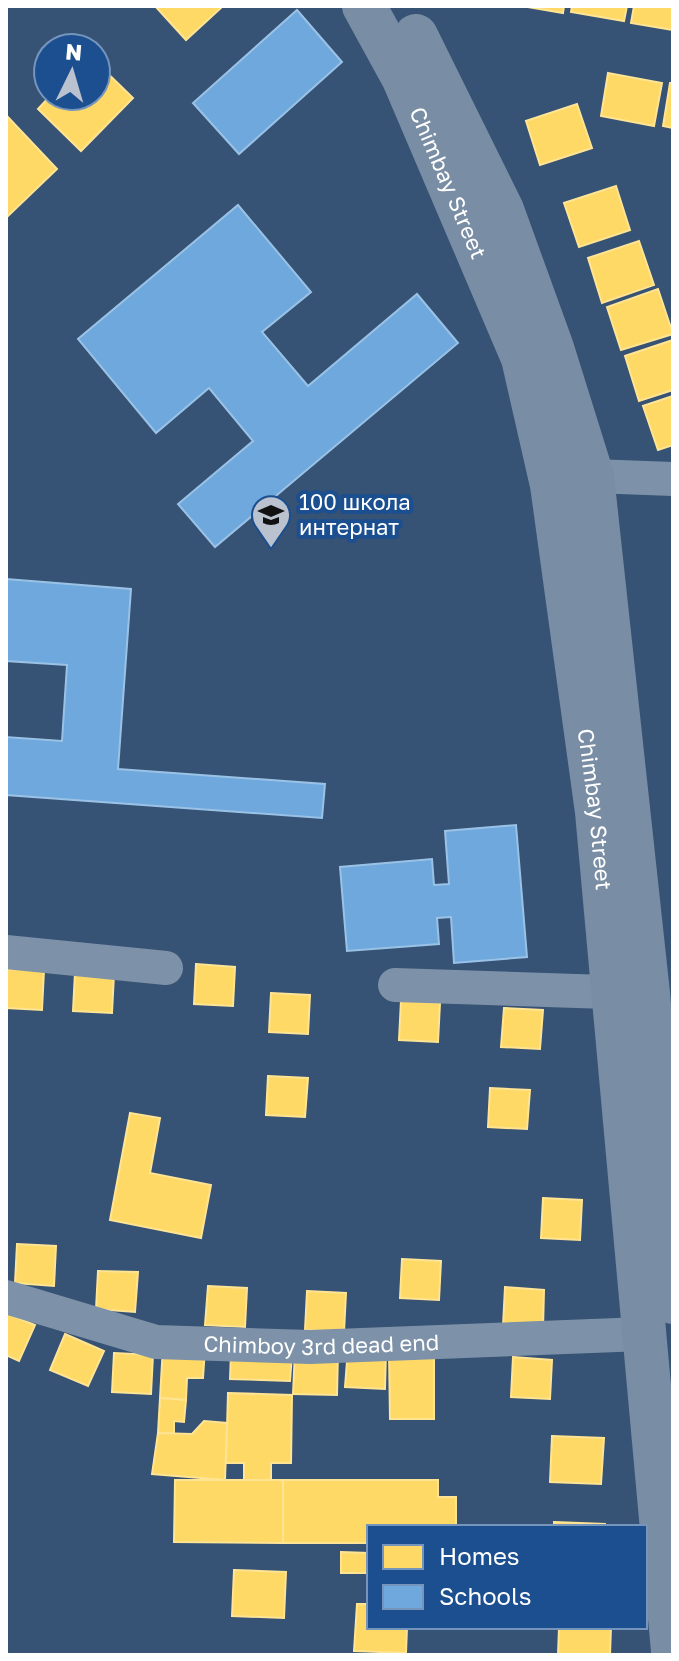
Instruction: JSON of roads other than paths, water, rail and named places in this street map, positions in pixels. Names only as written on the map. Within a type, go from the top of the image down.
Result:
[{"type":"main road","name":"Chimbay Street","points":[[364,6],[404,79],[572,481]]},
{"type":"main road","name":"Chimbay Street","points":[[397,6],[410,24],[502,210],[552,348],[572,481],[597,812],[630,994],[673,1302]]},
{"type":"main road","name":"Chimbay Street","points":[[630,994],[643,1334],[664,1463],[673,1651]]},
{"type":"street","points":[[572,481],[673,479]]},
{"type":"street","points":[[6,952],[166,968]]},
{"type":"street","points":[[395,985],[630,994]]},
{"type":"street","name":"Chimboy 3rd dead end","points":[[6,1297],[156,1342],[310,1347],[643,1334]]},
{"type":"place","name":"100 школа интернат","points":[[271,549]]}]
